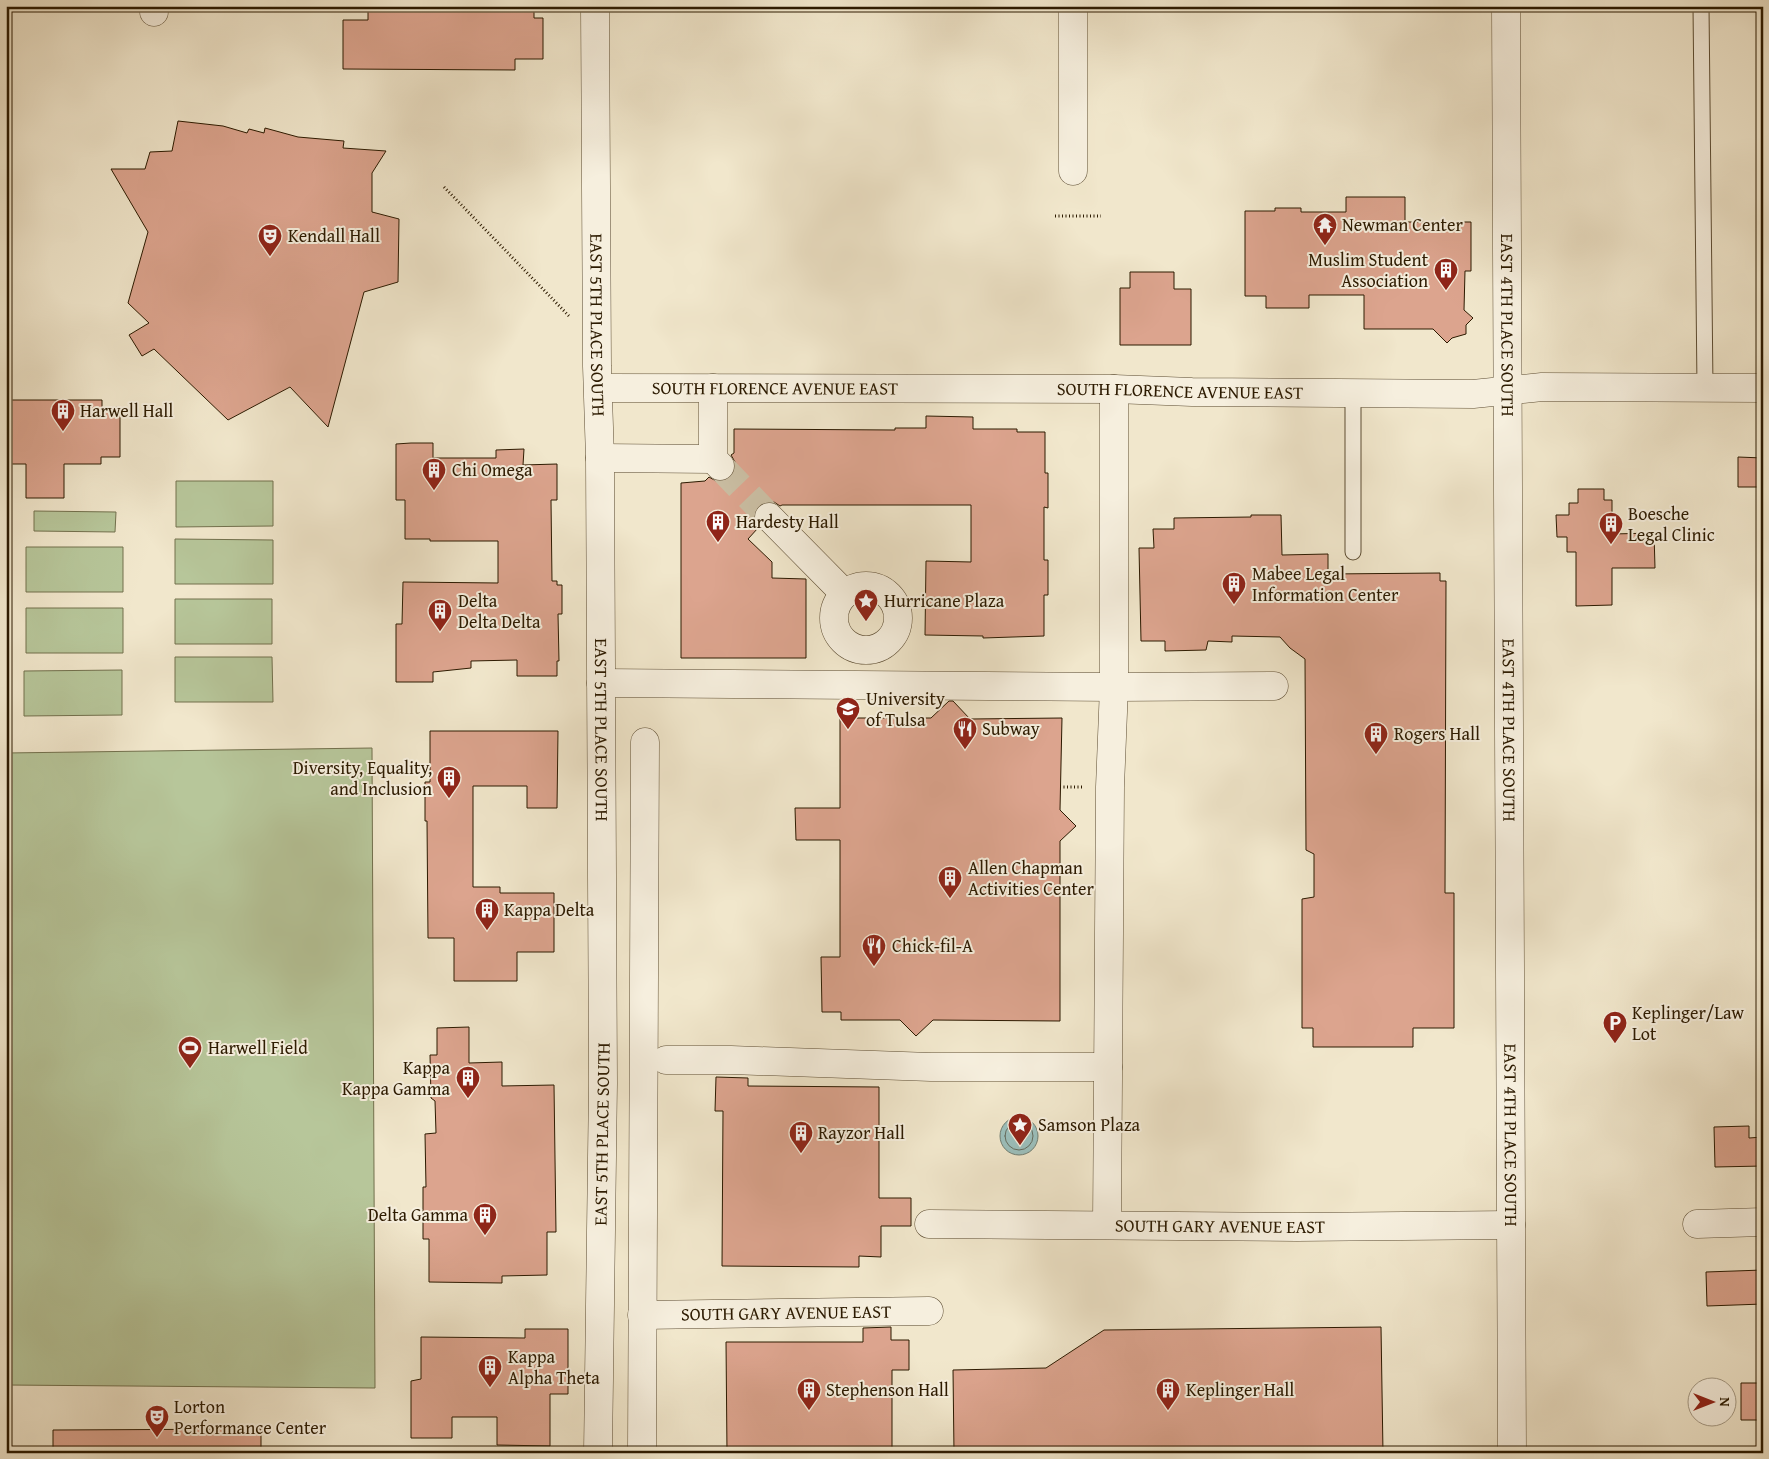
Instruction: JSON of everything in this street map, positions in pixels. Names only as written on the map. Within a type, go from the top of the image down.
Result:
[{"type":"street","name":"EAST 5TH PLACE SOUTH","points":[[595,6],[597,345],[600,458],[603,1082],[598,1453]]},
{"type":"street","points":[[1073,6],[1073,171]]},
{"type":"street","name":"EAST 4TH PLACE SOUTH","points":[[1506,6],[1512,1453]]},
{"type":"street","name":"SOUTH FLORENCE AVENUE EAST","points":[[598,388],[1114,389],[1196,392],[1473,394],[1567,387],[1763,388]]},
{"type":"street","points":[[600,458],[716,463],[713,388]]},
{"type":"street","points":[[1107,1226],[1110,788],[1114,687],[1114,389]]},
{"type":"street","points":[[769,517],[844,594]]},
{"type":"street","points":[[865,586],[877,588],[886,593],[894,602],[898,612],[898,624],[888,643],[878,649],[867,651],[857,650],[848,646],[840,639],[833,621],[834,610],[844,594],[854,588],[865,586]]},
{"type":"street","points":[[867,651],[868,685]]},
{"type":"street","points":[[601,683],[1114,687],[1274,686]]},
{"type":"street","points":[[642,1453],[645,742]]},
{"type":"street","points":[[666,1060],[731,1060],[931,1068],[1108,1068]]},
{"type":"street","points":[[1697,1224],[1763,1222]]},
{"type":"street","name":"SOUTH GARY AVENUE EAST","points":[[929,1224],[1510,1226]]},
{"type":"street","name":"SOUTH GARY AVENUE EAST","points":[[642,1315],[929,1311]]},
{"type":"lane","points":[[1701,6],[1705,388]]},
{"type":"lane","points":[[1353,393],[1353,552]]},
{"type":"path","points":[[444,187],[597,345]]},
{"type":"path","points":[[1055,216],[1101,216]]},
{"type":"green space","points":[[176,481],[273,481],[273,526],[176,527]]},
{"type":"green space","points":[[34,511],[116,512],[115,532],[34,531]]},
{"type":"green space","points":[[175,539],[273,540],[273,584],[175,584]]},
{"type":"green space","points":[[26,547],[123,547],[123,592],[26,592]]},
{"type":"green space","points":[[175,599],[272,599],[272,644],[175,644]]},
{"type":"green space","points":[[26,608],[123,608],[123,653],[26,653]]},
{"type":"green space","points":[[175,657],[272,657],[273,702],[175,702]]},
{"type":"green space","points":[[122,670],[122,715],[24,716],[24,671]]},
{"type":"green space","name":"Harwell Field","points":[[372,748],[375,1388],[6,1385],[6,753]]},
{"type":"water","points":[[1019,1117],[1032,1123],[1038,1136],[1032,1149],[1019,1155],[1006,1149],[1000,1136],[1006,1123]]},
{"type":"building","points":[[368,6],[534,6],[534,18],[543,18],[543,59],[515,59],[515,70],[343,69],[343,20],[368,20]]},
{"type":"building","name":"Kendall Hall","points":[[178,121],[223,126],[247,133],[249,129],[264,133],[265,128],[298,137],[344,141],[343,148],[386,151],[372,173],[372,212],[399,219],[398,282],[364,292],[328,427],[290,387],[228,420],[154,349],[142,356],[129,335],[149,323],[128,303],[148,232],[111,169],[145,169],[150,152],[172,151]]},
{"type":"building","name":"Newman Center","points":[[1346,197],[1405,197],[1405,222],[1471,222],[1471,271],[1465,271],[1464,310],[1473,318],[1466,325],[1466,334],[1452,338],[1447,343],[1433,329],[1364,329],[1364,295],[1309,295],[1309,308],[1266,308],[1266,296],[1245,296],[1245,211],[1275,211],[1275,208],[1301,208],[1301,212],[1346,212]]},
{"type":"building","points":[[1130,272],[1174,272],[1174,289],[1191,289],[1191,345],[1120,345],[1120,288],[1130,288]]},
{"type":"building","name":"Harwell Hall","points":[[6,400],[102,400],[102,408],[120,407],[120,457],[101,457],[101,464],[64,464],[64,498],[26,498],[26,464],[6,464]]},
{"type":"building","name":"Hardesty Hall","points":[[926,416],[973,417],[973,429],[1017,429],[1017,432],[1045,432],[1045,473],[1048,473],[1048,508],[1044,507],[1044,560],[1048,560],[1048,595],[1044,595],[1044,636],[983,638],[983,636],[925,635],[926,561],[971,562],[971,505],[780,506],[774,502],[766,502],[758,506],[754,512],[754,521],[758,528],[748,539],[772,562],[772,578],[806,579],[806,658],[681,658],[681,483],[705,481],[709,477],[716,481],[724,481],[731,477],[735,470],[735,462],[731,455],[734,453],[734,429],[895,430],[895,428],[926,428]]},
{"type":"building","points":[[433,443],[433,458],[496,458],[496,450],[524,449],[523,465],[557,464],[557,500],[551,500],[552,581],[557,581],[557,585],[562,585],[562,614],[558,614],[559,661],[557,661],[557,676],[517,676],[517,660],[471,661],[471,668],[433,672],[433,682],[396,682],[396,624],[402,624],[403,582],[498,583],[498,541],[405,539],[405,500],[396,500],[396,444]]},
{"type":"building","points":[[1738,457],[1763,458],[1762,487],[1738,487]]},
{"type":"building","name":"Boesche Legal Clinic","points":[[1578,489],[1604,489],[1604,500],[1612,500],[1612,534],[1654,533],[1655,568],[1612,568],[1612,605],[1576,606],[1576,552],[1567,552],[1567,537],[1557,537],[1556,515],[1569,515],[1569,503],[1578,503]]},
{"type":"building","name":"Rogers Hall","points":[[1251,515],[1281,515],[1282,555],[1328,554],[1328,574],[1440,573],[1440,581],[1446,581],[1445,893],[1454,893],[1454,1028],[1413,1028],[1413,1047],[1313,1047],[1313,1028],[1302,1028],[1302,899],[1314,897],[1314,854],[1306,850],[1305,659],[1290,648],[1280,637],[1232,636],[1232,642],[1208,641],[1206,650],[1165,651],[1165,641],[1141,641],[1139,548],[1154,548],[1153,529],[1174,529],[1174,518],[1251,517]]},
{"type":"building","name":"Allen Chapman Activities Center","points":[[949,701],[953,701],[970,719],[1062,718],[1060,810],[1076,826],[1060,841],[1060,1021],[933,1020],[916,1036],[900,1020],[841,1020],[841,1012],[822,1012],[821,957],[840,957],[840,840],[796,840],[795,808],[840,808],[840,718],[931,718]]},
{"type":"building","points":[[430,731],[558,731],[557,808],[527,808],[527,786],[473,786],[473,887],[500,887],[500,893],[554,893],[554,952],[517,952],[517,981],[454,981],[454,938],[428,938],[425,782],[430,782]]},
{"type":"building","points":[[469,1027],[469,1063],[502,1062],[502,1086],[554,1085],[556,1232],[547,1232],[547,1275],[502,1276],[502,1283],[429,1282],[429,1239],[423,1239],[423,1187],[426,1187],[425,1134],[436,1133],[435,1101],[431,1098],[430,1055],[437,1055],[437,1028]]},
{"type":"building","name":"Rayzor Hall","points":[[716,1077],[748,1078],[748,1086],[879,1087],[879,1198],[911,1198],[911,1226],[881,1226],[881,1257],[859,1256],[859,1267],[722,1266],[723,1111],[715,1111]]},
{"type":"building","points":[[1749,1126],[1749,1138],[1763,1137],[1763,1166],[1715,1167],[1714,1127]]},
{"type":"building","points":[[1763,1270],[1763,1304],[1707,1306],[1706,1272]]},
{"type":"building","name":"Stephenson Hall","points":[[891,1327],[891,1340],[909,1340],[909,1370],[892,1370],[892,1453],[727,1453],[726,1342],[863,1342],[863,1328]]},
{"type":"building","name":"Keplinger Hall","points":[[1381,1327],[1383,1453],[954,1453],[953,1370],[1046,1368],[1104,1330]]},
{"type":"building","name":"Kappa Alpha Theta","points":[[525,1329],[568,1329],[568,1394],[550,1394],[550,1446],[497,1445],[497,1417],[452,1417],[452,1438],[411,1438],[411,1381],[421,1379],[421,1337],[525,1338]]},
{"type":"building","points":[[1741,1383],[1763,1383],[1763,1420],[1741,1420]]},
{"type":"building","name":"Lorton Performance Center","points":[[261,1429],[261,1453],[53,1453],[53,1430]]},
{"type":"tunnel","points":[[720,466],[769,517]]},
{"type":"place","name":"Newman Center","points":[[1325,246]]},
{"type":"place","name":"Kendall Hall","points":[[270,257]]},
{"type":"place","name":"Muslim Student Association","points":[[1446,291]]},
{"type":"place","name":"Harwell Hall","points":[[63,432]]},
{"type":"place","name":"Chi Omega","points":[[434,491]]},
{"type":"place","name":"Hardesty Hall","points":[[718,543]]},
{"type":"place","name":"Boesche Legal Clinic","points":[[1611,545]]},
{"type":"place","name":"Mabee Legal Information Center","points":[[1234,605]]},
{"type":"place","name":"Hurricane Plaza","points":[[866,622]]},
{"type":"place","name":"Delta Delta Delta","points":[[440,632]]},
{"type":"place","name":"University of Tulsa","points":[[848,730]]},
{"type":"place","name":"Subway","points":[[965,750]]},
{"type":"place","name":"Rogers Hall","points":[[1376,755]]},
{"type":"place","name":"Diversity, Equality, and Inclusion","points":[[449,799]]},
{"type":"place","name":"Allen Chapman Activities Center","points":[[950,899]]},
{"type":"place","name":"Kappa Delta","points":[[487,931]]},
{"type":"place","name":"Chick-fil-A","points":[[874,967]]},
{"type":"place","name":"Keplinger/Law Lot","points":[[1615,1044]]},
{"type":"place","name":"Harwell Field","points":[[190,1069]]},
{"type":"place","name":"Kappa Kappa Gamma","points":[[468,1099]]},
{"type":"place","name":"Samson Plaza","points":[[1020,1146]]},
{"type":"place","name":"Rayzor Hall","points":[[801,1154]]},
{"type":"place","name":"Delta Gamma","points":[[485,1236]]},
{"type":"place","name":"Kappa Alpha Theta","points":[[490,1388]]},
{"type":"place","name":"Stephenson Hall","points":[[809,1411]]},
{"type":"place","name":"Keplinger Hall","points":[[1168,1411]]},
{"type":"place","name":"Lorton Performance Center","points":[[157,1438]]}]
